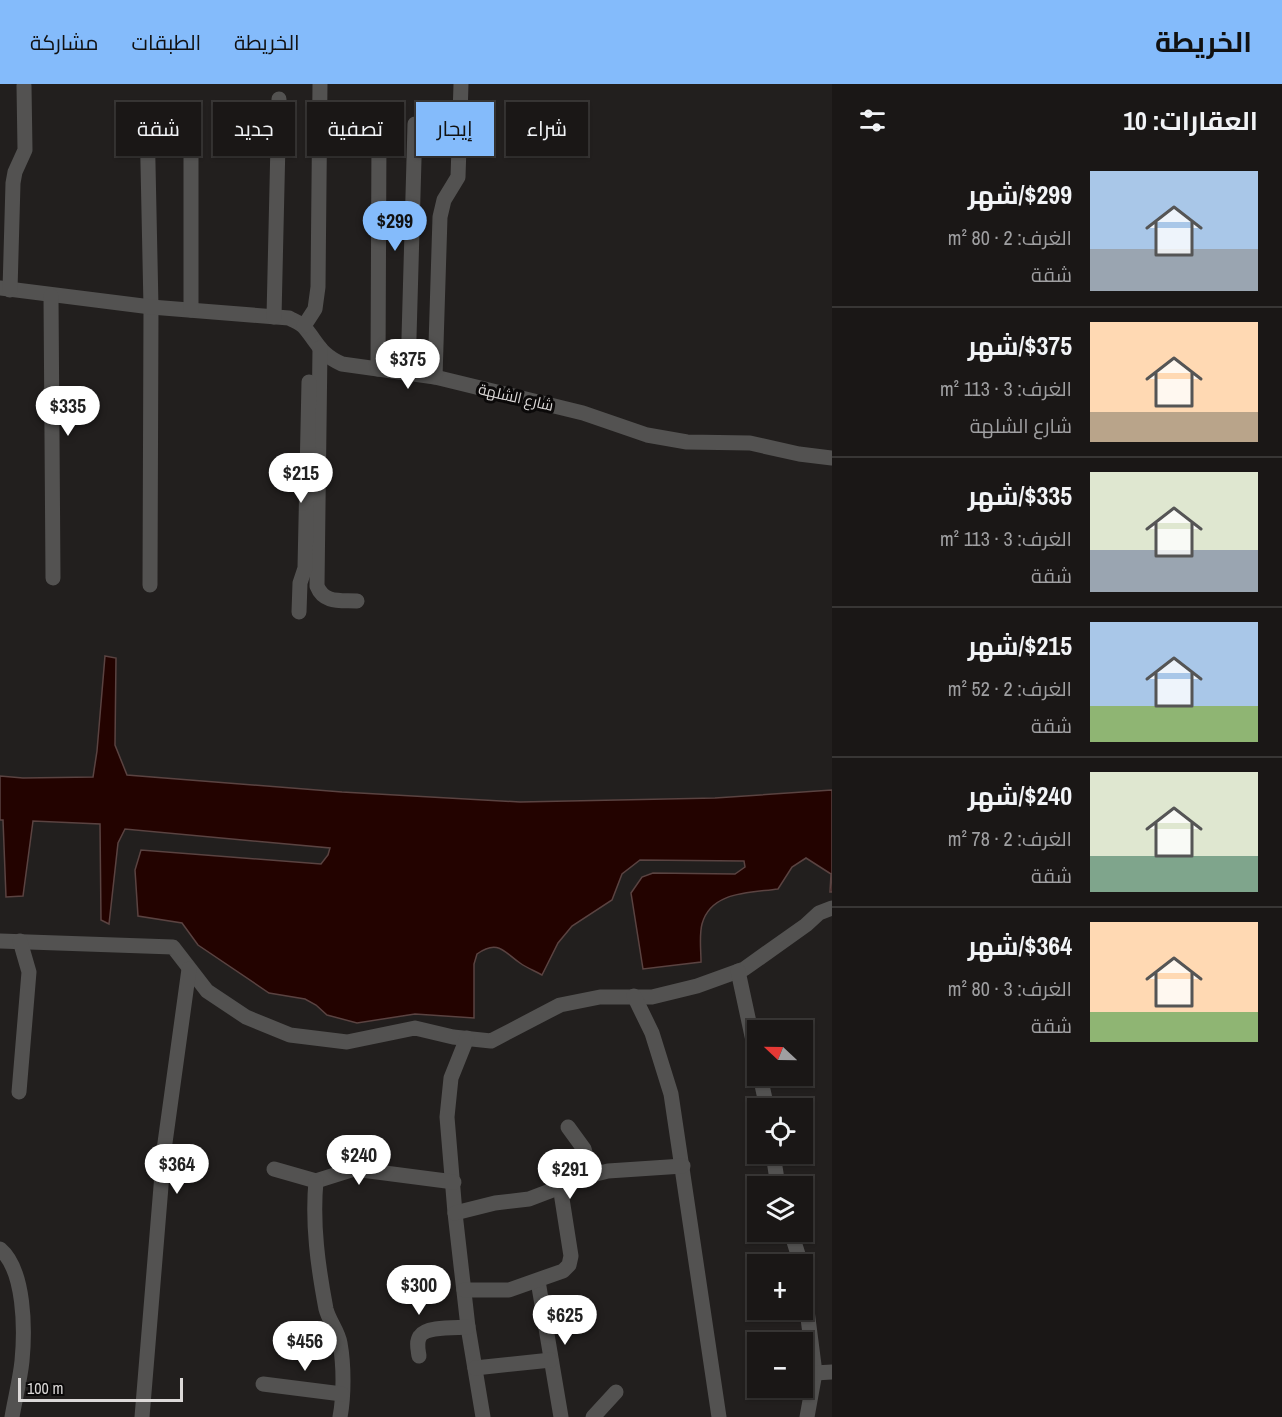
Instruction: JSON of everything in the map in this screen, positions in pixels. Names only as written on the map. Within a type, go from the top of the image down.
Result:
[{"type":"street","points":[[299,612],[300,583],[305,568],[312,337],[318,287],[320,84]]},
{"type":"street","points":[[435,377],[440,217],[444,200],[456,182],[458,174],[461,84]]},
{"type":"street","points":[[5,289],[13,183],[15,172],[25,150],[24,86]]},
{"type":"street","points":[[274,317],[279,99]]},
{"type":"street","points":[[408,373],[415,124]]},
{"type":"street","points":[[148,156],[150,585]]},
{"type":"street","points":[[191,156],[191,310]]},
{"type":"street","points":[[378,369],[379,156]]},
{"type":"street","name":"شارع الشلهة","points":[[5,289],[150,308],[289,318],[312,337],[328,358],[342,364],[435,377],[583,413],[647,435],[687,442],[750,443],[799,454],[832,458]]},
{"type":"street","points":[[51,296],[53,578]]},
{"type":"street","points":[[312,337],[317,586],[320,594],[328,600],[357,601]]},
{"type":"street","points":[[0,941],[173,947],[207,991],[246,1017],[290,1035],[347,1042],[415,1028],[492,1041],[560,1005],[600,997],[652,997],[697,986],[738,971],[806,925],[819,913],[832,908]]},
{"type":"street","points":[[18,1092],[29,972],[20,941]]},
{"type":"street","points":[[142,1417],[164,1149],[189,969]]},
{"type":"street","points":[[738,971],[749,1020]]},
{"type":"street","points":[[634,996],[652,1033],[671,1094],[719,1417]]},
{"type":"street","points":[[467,1038],[451,1078],[447,1117],[468,1328],[483,1417]]},
{"type":"street","points":[[568,1127],[584,1149],[592,1175]]},
{"type":"street","points":[[455,1213],[495,1203],[529,1199],[592,1175],[683,1166]]},
{"type":"street","points":[[274,1169],[316,1181],[354,1169],[454,1182]]},
{"type":"street","points":[[316,1181],[314,1201],[316,1245],[327,1312],[340,1342],[342,1394],[340,1417]]},
{"type":"street","points":[[464,1290],[509,1290],[563,1271],[569,1265],[571,1256],[560,1186]]},
{"type":"street","points":[[0,1249],[7,1255],[16,1274],[22,1300],[22,1361],[12,1417]]},
{"type":"street","points":[[538,1281],[561,1417]]},
{"type":"street","points":[[807,1417],[815,1373],[808,1320]]},
{"type":"street","points":[[419,1356],[417,1343],[423,1332],[468,1328]]},
{"type":"street","points":[[475,1368],[551,1360]]},
{"type":"street","points":[[815,1373],[832,1372]]},
{"type":"street","points":[[263,1384],[342,1394]]},
{"type":"street","points":[[593,1417],[615,1392]]},
{"type":"shaded area","points":[[105,656],[116,658],[115,745],[127,775],[342,792],[520,802],[715,798],[832,790],[832,892],[830,892],[831,874],[806,858],[792,867],[778,889],[744,893],[723,899],[714,905],[702,924],[701,962],[643,969],[631,893],[642,877],[653,873],[735,874],[745,867],[744,861],[640,860],[622,874],[612,900],[572,926],[558,943],[542,975],[496,947],[477,954],[474,964],[474,1018],[415,1014],[357,1023],[327,1015],[305,999],[269,993],[198,945],[182,923],[138,916],[135,870],[141,850],[321,864],[330,848],[125,829],[118,843],[109,924],[101,920],[100,824],[33,821],[23,896],[6,897],[3,820],[0,820],[0,776],[93,777]]}]
